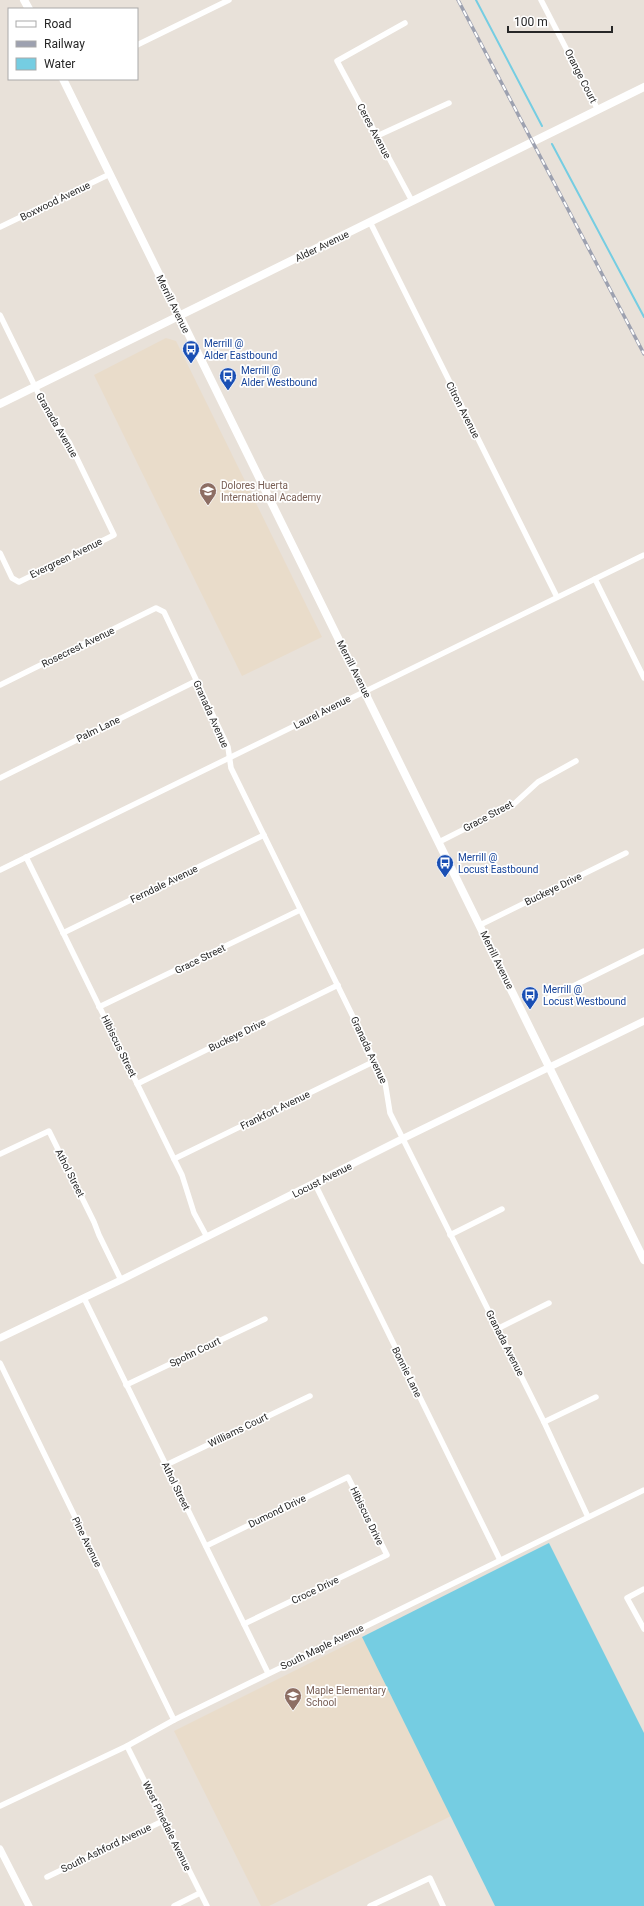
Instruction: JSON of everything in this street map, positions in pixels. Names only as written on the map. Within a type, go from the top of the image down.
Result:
[{"type":"main road","name":"Merrill Avenue","points":[[65,80],[179,316],[644,1260]]},
{"type":"main road","name":"Alder Avenue","points":[[0,404],[644,87]]},
{"type":"street","points":[[138,45],[229,0]]},
{"type":"street","name":"Orange Court","points":[[542,0],[598,110]]},
{"type":"street","name":"Ceres Avenue","points":[[405,23],[337,61],[412,201]]},
{"type":"street","points":[[377,136],[449,103]]},
{"type":"street","name":"Boxwood Avenue","points":[[0,227],[110,174]]},
{"type":"street","name":"Citron Avenue","points":[[370,222],[557,597]]},
{"type":"street","name":"Granada Avenue","points":[[0,315],[46,409],[69,442],[114,535]]},
{"type":"street","name":"Evergreen Avenue","points":[[0,553],[12,578],[19,582],[114,535]]},
{"type":"street","name":"Laurel Avenue","points":[[0,870],[644,555]]},
{"type":"street","points":[[595,579],[644,678]]},
{"type":"street","name":"Granada Avenue","points":[[156,608],[164,612],[228,747],[231,768],[385,1082],[390,1113],[402,1139],[544,1422],[588,1517]]},
{"type":"street","name":"Rosecrest Avenue","points":[[0,685],[156,608]]},
{"type":"street","name":"Palm Lane","points":[[0,778],[196,681]]},
{"type":"street","name":"Grace Street","points":[[439,842],[514,804],[538,782],[576,761]]},
{"type":"street","name":"Ferndale Avenue","points":[[63,933],[264,836]]},
{"type":"street","name":"Buckeye Drive","points":[[480,925],[626,853]]},
{"type":"street","name":"Hibiscus Street","points":[[26,857],[182,1175],[194,1213],[207,1237]]},
{"type":"street","name":"Grace Street","points":[[99,1007],[300,910]]},
{"type":"street","points":[[549,998],[644,951]]},
{"type":"street","name":"Buckeye Drive","points":[[137,1084],[338,985]]},
{"type":"street","name":"Locust Avenue","points":[[0,1338],[121,1280],[315,1184],[402,1139],[644,1021]]},
{"type":"street","name":"Frankfort Avenue","points":[[174,1159],[375,1061]]},
{"type":"street","name":"Athol Street","points":[[0,1154],[49,1131],[121,1280]]},
{"type":"street","name":"Bonnie Lane","points":[[315,1184],[500,1560]]},
{"type":"street","points":[[450,1234],[502,1209]]},
{"type":"street","name":"Athol Street","points":[[84,1298],[268,1674]]},
{"type":"street","points":[[497,1329],[549,1303]]},
{"type":"street","name":"Spohn Court","points":[[126,1385],[265,1318]]},
{"type":"street","name":"Pine Avenue","points":[[0,1363],[174,1720]]},
{"type":"street","name":"Williams Court","points":[[166,1465],[310,1396]]},
{"type":"street","points":[[544,1422],[596,1396]]},
{"type":"street","name":"Dumond Drive","points":[[206,1546],[348,1477]]},
{"type":"street","name":"Hibiscus Drive","points":[[348,1477],[387,1555]]},
{"type":"street","name":"South Maple Avenue","points":[[0,1806],[127,1746],[174,1720],[644,1490]]},
{"type":"street","name":"Croce Drive","points":[[244,1624],[387,1555]]},
{"type":"street","points":[[644,1589],[627,1598],[644,1629]]},
{"type":"street","name":"West Pinedale Avenue","points":[[127,1746],[207,1906]]},
{"type":"street","name":"South Ashford Avenue","points":[[47,1877],[165,1820]]},
{"type":"street","points":[[0,1849],[29,1906]]},
{"type":"street","points":[[370,1906],[430,1878],[443,1906]]},
{"type":"street","points":[[174,1906],[200,1893]]},
{"type":"shaded area","name":"Dolores Huerta International Academy","points":[[166,338],[176,341],[322,637],[242,676],[94,375]]},
{"type":"shaded area","points":[[362,1637],[451,1816],[269,1906],[261,1906],[174,1731]]},
{"type":"water","points":[[549,1543],[644,1733],[644,1906],[495,1906],[362,1637]]},
{"type":"waterway","points":[[476,0],[542,126]]},
{"type":"waterway","points":[[552,144],[644,317]]},
{"type":"railway","points":[[458,0],[644,354]]},
{"type":"place","name":"Merrill @ Alder Eastbound","points":[[191,364]]},
{"type":"place","name":"Merrill @ Alder Westbound","points":[[228,391]]},
{"type":"place","name":"Dolores Huerta International Academy","points":[[208,506]]},
{"type":"place","name":"Merrill @ Locust Eastbound","points":[[445,878]]},
{"type":"place","name":"Merrill @ Locust Westbound","points":[[530,1010]]},
{"type":"place","name":"Maple Elementary School","points":[[293,1711]]}]
